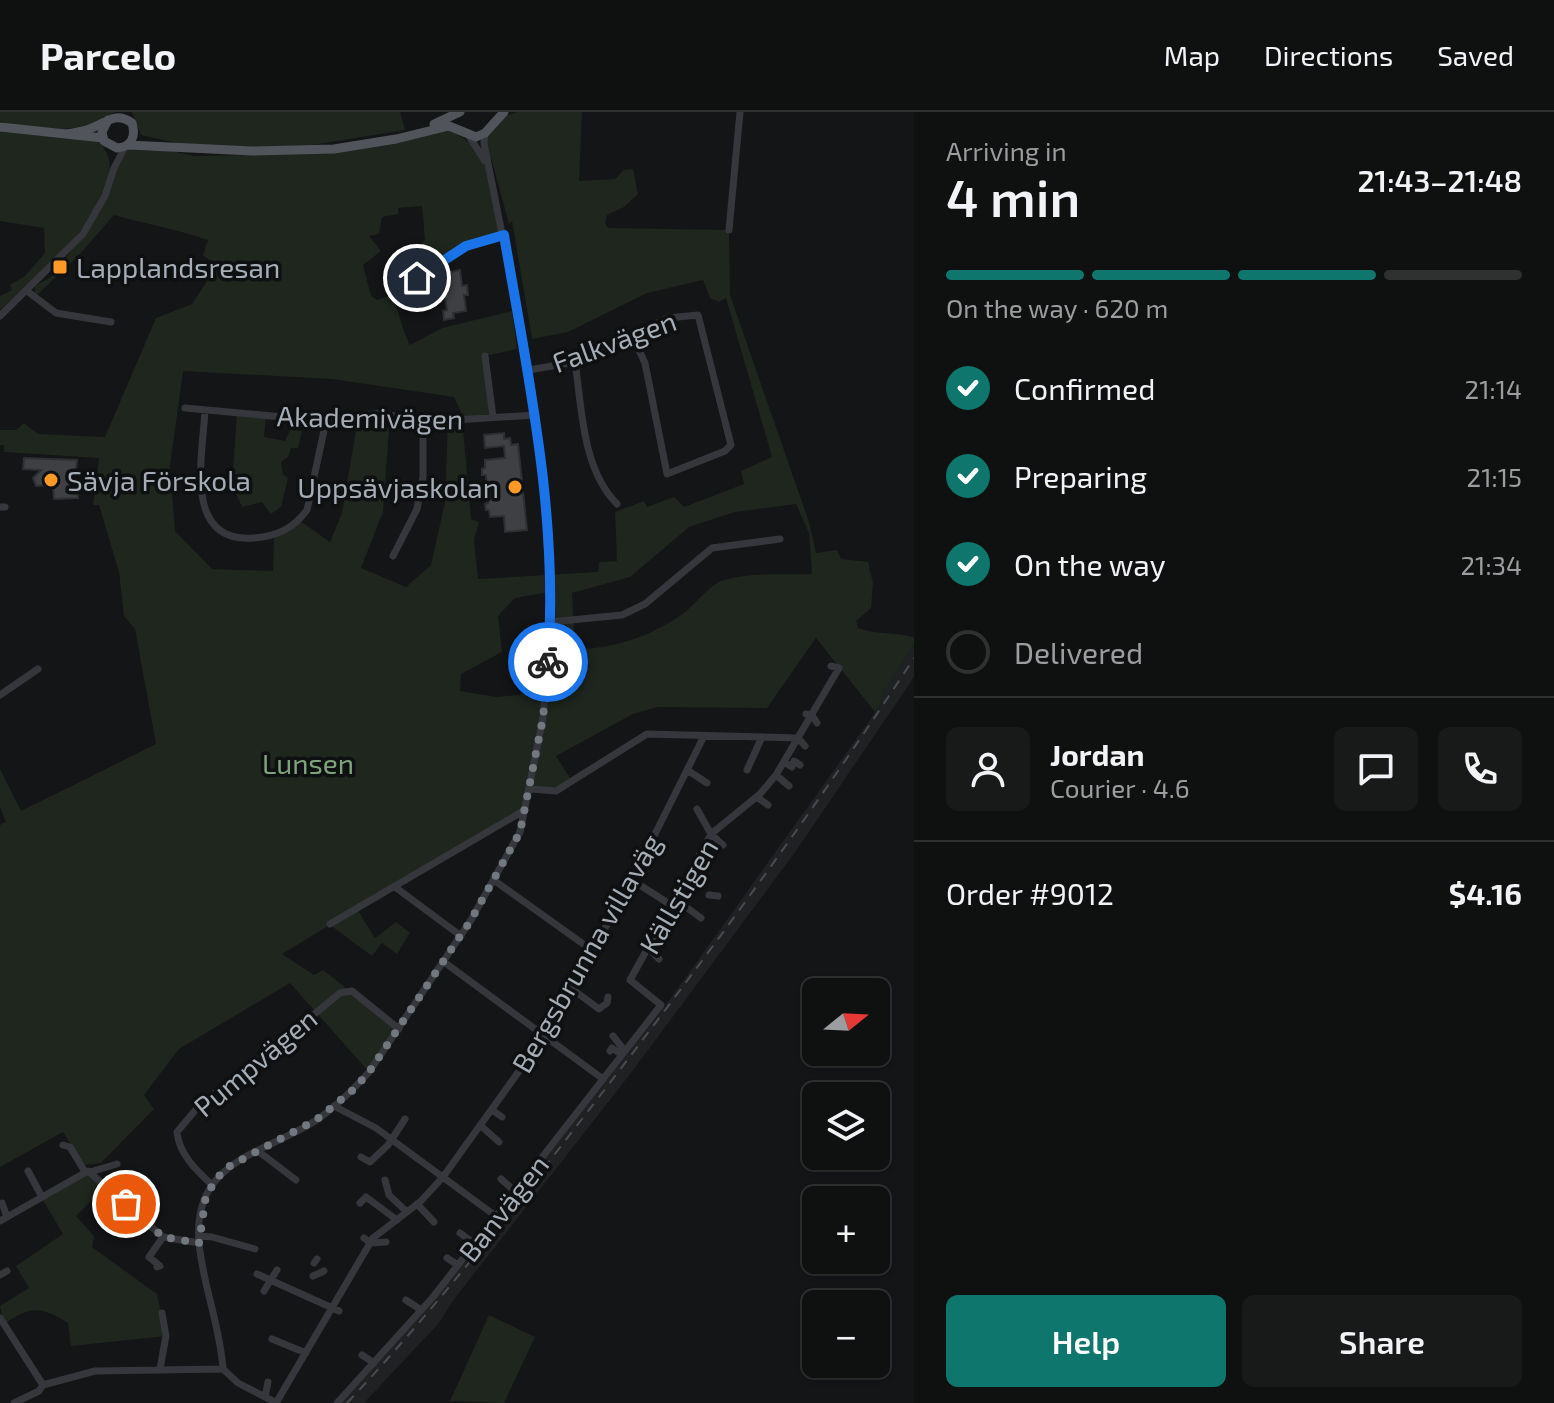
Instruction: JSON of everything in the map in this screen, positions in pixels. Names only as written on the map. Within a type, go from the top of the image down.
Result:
[{"type":"main road","points":[[461,112],[459,123],[465,133]]},
{"type":"main road","points":[[404,136],[461,112]]},
{"type":"main road","points":[[487,129],[488,112],[503,112]]},
{"type":"main road","points":[[0,127],[67,134],[105,141],[117,148],[334,149],[449,126],[465,133],[487,129],[503,112]]},
{"type":"main road","points":[[114,116],[133,126],[145,140],[183,150]]},
{"type":"main road","points":[[67,134],[89,129],[114,116]]},
{"type":"main road","points":[[105,141],[103,127],[114,116]]},
{"type":"main road","points":[[126,146],[133,138],[133,126]]},
{"type":"street","points":[[129,112],[133,126]]},
{"type":"street","points":[[729,230],[740,112]]},
{"type":"street","points":[[223,1369],[221,1335],[199,1239],[203,1208],[211,1184],[224,1169],[316,1120],[369,1072],[495,881],[520,832],[531,789],[543,718],[551,622],[549,532],[529,370],[484,143],[487,129]]},
{"type":"street","points":[[465,133],[485,160],[494,183]]},
{"type":"street","points":[[105,141],[114,168]]},
{"type":"street","points":[[0,316],[83,234],[105,196],[114,168],[126,146]]},
{"type":"street","points":[[404,289],[466,246],[504,235]]},
{"type":"street","points":[[27,291],[56,313],[111,322]]},
{"type":"street","name":"Falkvägen","points":[[529,370],[575,362],[632,335],[668,318],[698,315],[731,445],[725,451],[667,474],[645,363],[632,335]]},
{"type":"street","points":[[485,356],[493,417]]},
{"type":"street","points":[[575,362],[593,466],[606,494],[617,504]]},
{"type":"street","points":[[185,408],[205,410],[200,500],[207,517],[232,537],[248,539],[274,536],[299,520],[307,510],[326,421]]},
{"type":"street","name":"Akademivägen","points":[[205,410],[326,421],[380,413],[423,422],[536,415]]},
{"type":"street","points":[[393,556],[417,509],[423,477],[423,422]]},
{"type":"street","points":[[551,622],[622,615],[645,604],[712,548],[780,539]]},
{"type":"street","name":"Källstigen","points":[[657,999],[638,991],[630,980],[648,948],[650,938],[663,929],[689,868],[711,834],[741,814],[779,767],[794,738],[832,682],[835,667]]},
{"type":"street","points":[[0,695],[38,669]]},
{"type":"street","points":[[809,715],[817,723]]},
{"type":"street","points":[[531,789],[556,791],[647,734],[765,734],[794,738],[805,746]]},
{"type":"street","points":[[747,770],[765,734]]},
{"type":"street","name":"Bergsbrunna villaväg","points":[[277,1403],[298,1365],[315,1343],[367,1241],[390,1229],[417,1204],[434,1182],[443,1177],[455,1156],[479,1130],[545,1035],[632,880],[704,736]]},
{"type":"street","points":[[720,746],[723,736]]},
{"type":"street","points":[[789,786],[779,767],[792,767],[794,761],[800,765]]},
{"type":"street","points":[[687,770],[707,783]]},
{"type":"street","points":[[757,797],[768,805]]},
{"type":"street","points":[[726,806],[741,814]]},
{"type":"street","points":[[697,809],[711,834],[723,845]]},
{"type":"street","points":[[330,924],[525,810]]},
{"type":"street","points":[[632,880],[701,918]]},
{"type":"street","points":[[495,881],[593,951]]},
{"type":"street","points":[[395,887],[461,936]]},
{"type":"street","points":[[648,948],[659,959]]},
{"type":"street","points":[[444,962],[603,1079]]},
{"type":"street","points":[[572,989],[599,1009],[607,1003],[608,997]]},
{"type":"street","name":"Pumpvägen","points":[[211,1184],[187,1159],[177,1132],[203,1101],[237,1078],[340,993],[352,991],[399,1029]]},
{"type":"street","name":"Banvägen","points":[[337,1403],[374,1363],[390,1340],[440,1289],[554,1143],[590,1090],[623,1053],[657,999]]},
{"type":"street","points":[[613,1036],[623,1053]]},
{"type":"street","points":[[610,1051],[612,1048],[623,1053]]},
{"type":"street","points":[[334,1106],[392,1139],[497,1217]]},
{"type":"street","points":[[492,1110],[502,1117]]},
{"type":"street","points":[[361,1157],[370,1162],[392,1139],[405,1119]]},
{"type":"street","points":[[479,1130],[499,1142]]},
{"type":"street","points":[[545,1137],[554,1143]]},
{"type":"street","points":[[63,1145],[70,1147],[82,1173],[142,1214],[163,1237]]},
{"type":"street","points":[[258,1151],[296,1180]]},
{"type":"street","points":[[526,1163],[534,1169]]},
{"type":"street","points":[[2,1203],[8,1218],[40,1195],[82,1173],[117,1164]]},
{"type":"street","points":[[28,1171],[40,1195]]},
{"type":"street","points":[[501,1179],[516,1192]]},
{"type":"street","points":[[385,1180],[389,1195],[407,1212]]},
{"type":"street","points":[[40,1195],[42,1185]]},
{"type":"street","points":[[360,1203],[366,1197],[397,1220]]},
{"type":"street","points":[[105,1225],[124,1201]]},
{"type":"street","points":[[417,1204],[434,1222]]},
{"type":"street","points":[[134,1225],[142,1214]]},
{"type":"street","points":[[460,1233],[475,1244]]},
{"type":"street","points":[[163,1237],[212,1237],[255,1249]]},
{"type":"street","points":[[157,1267],[160,1266],[148,1261],[163,1237]]},
{"type":"street","points":[[367,1241],[386,1242]]},
{"type":"street","points":[[447,1258],[458,1265]]},
{"type":"street","points":[[264,1291],[277,1270]]},
{"type":"street","points":[[257,1274],[331,1307]]},
{"type":"street","points":[[350,1278],[358,1283]]},
{"type":"street","points":[[431,1283],[440,1289]]},
{"type":"street","points":[[344,1287],[352,1293]]},
{"type":"street","points":[[406,1300],[421,1310]]},
{"type":"street","points":[[160,1369],[166,1336],[162,1313]]},
{"type":"street","points":[[1,1321],[43,1385]]},
{"type":"street","points":[[272,1339],[306,1353]]},
{"type":"street","points":[[362,1355],[374,1363]]},
{"type":"street","points":[[204,1357],[205,1368]]},
{"type":"street","points":[[286,1366],[298,1365],[308,1369]]},
{"type":"street","points":[[14,1403],[35,1393],[43,1385],[95,1371],[205,1368],[223,1369],[238,1383],[277,1403]]},
{"type":"street","points":[[349,1376],[356,1382]]},
{"type":"street","points":[[290,1380],[299,1387]]},
{"type":"street","points":[[265,1397],[268,1382]]},
{"type":"street","points":[[35,1393],[39,1403]]},
{"type":"shaded area","points":[[914,644],[914,677],[796,851],[631,1073],[455,1298],[439,1323],[364,1403],[340,1403],[438,1296],[666,1005],[882,703],[880,696]]},
{"type":"green space","points":[[0,112],[115,112],[74,128],[44,129],[0,121]]},
{"type":"green space","points":[[132,112],[400,112],[405,130],[312,145],[186,145],[141,135]]},
{"type":"green space","name":"Lunsen","points":[[517,112],[582,112],[579,181],[615,179],[624,170],[633,169],[638,194],[624,207],[607,215],[605,223],[608,228],[729,230],[730,295],[809,522],[816,553],[837,550],[841,559],[868,562],[873,583],[871,608],[856,621],[858,628],[914,637],[914,644],[881,696],[882,703],[875,712],[816,638],[767,708],[657,707],[633,714],[556,756],[572,781],[556,791],[531,789],[525,810],[357,909],[375,938],[396,922],[410,933],[397,954],[382,943],[372,956],[330,925],[282,954],[314,975],[323,970],[399,1029],[369,1072],[290,983],[179,1049],[144,1095],[154,1109],[101,1163],[84,1165],[63,1132],[0,1167],[0,825],[6,822],[0,807],[0,769],[21,811],[156,744],[135,629],[124,616],[119,572],[99,505],[93,505],[99,458],[4,452],[4,445],[0,445],[0,430],[16,430],[24,423],[38,434],[105,437],[156,318],[192,304],[217,266],[203,255],[208,240],[114,215],[79,255],[35,297],[35,286],[64,265],[63,262],[100,212],[119,157],[126,150],[171,151],[194,156],[287,154],[444,129],[472,145],[491,184],[499,232],[495,235],[425,267],[415,250],[425,240],[422,206],[398,208],[398,214],[382,217],[379,234],[369,236],[381,251],[363,265],[371,296],[377,300],[391,295],[410,345],[442,328],[512,311],[517,349],[485,356],[493,417],[464,419],[454,397],[332,379],[183,371],[170,466],[175,531],[212,569],[273,571],[274,536],[299,520],[330,542],[342,513],[358,418],[390,415],[383,512],[361,568],[406,587],[431,565],[445,502],[448,420],[462,418],[471,519],[479,522],[474,540],[478,579],[598,572],[599,562],[617,561],[615,512],[644,501],[647,507],[674,497],[684,507],[744,484],[741,471],[772,457],[726,298],[719,302],[710,298],[703,280],[647,293],[568,332],[532,339],[512,221],[509,224],[486,139],[502,117]],"holes":[[[796,504],[809,533],[812,574],[756,575],[724,580],[712,586],[681,615],[656,630],[617,644],[575,649],[572,593],[630,577],[689,527],[735,512]],[[555,591],[552,668],[540,680],[529,681],[520,695],[496,697],[460,691],[461,674],[502,652],[498,616],[515,598]]]},
{"type":"green space","points":[[0,129],[95,138],[108,157],[108,180],[98,205],[81,230],[37,277],[0,310],[0,296],[12,290],[10,285],[25,276],[45,253],[44,228],[0,221]]},
{"type":"green space","points":[[237,413],[266,416],[264,437],[285,441],[290,430],[302,431],[298,448],[291,448],[288,457],[281,462],[283,474],[288,478],[281,507],[271,514],[262,502],[242,507],[232,484]]},
{"type":"green space","points":[[88,1171],[107,1185],[76,1216],[94,1236],[92,1247],[157,1294],[166,1336],[71,1346],[68,1323],[50,1313],[29,1311],[4,1324],[0,1306],[29,1288],[16,1266],[63,1234],[41,1197]]},
{"type":"green space","points":[[489,1315],[535,1337],[504,1403],[450,1401]]},
{"type":"building","points":[[460,270],[462,286],[467,285],[468,295],[464,295],[466,311],[453,313],[454,318],[444,320],[443,311],[447,310],[442,280],[451,279],[450,272]]},
{"type":"building","name":"Uppsävjaskolan","points":[[504,433],[504,439],[510,438],[511,445],[518,444],[527,530],[505,532],[504,516],[490,517],[489,510],[486,510],[486,475],[482,475],[485,460],[505,458],[504,446],[485,448],[484,435]]},
{"type":"building","name":"Sävja Förskola","points":[[24,458],[77,460],[76,471],[69,471],[70,487],[77,487],[78,498],[54,499],[53,485],[36,486],[33,478],[41,470],[23,469]]},
{"type":"railway","points":[[347,1403],[468,1264],[625,1063],[794,834],[914,658]]},
{"type":"way so far","points":[[126,1204],[163,1237],[199,1243],[206,1195],[224,1169],[316,1120],[353,1090],[369,1072],[471,920],[520,832],[543,718],[548,662]]},
{"type":"place","name":"Lapplandsresan","points":[[60,267]]},
{"type":"place","name":"Sävja Förskola","points":[[51,480]]},
{"type":"place","name":"Uppsävjaskolan","points":[[515,487]]},
{"type":"route","points":[[417,278],[466,246],[504,235],[529,370],[544,477],[550,557],[548,662]]}]
